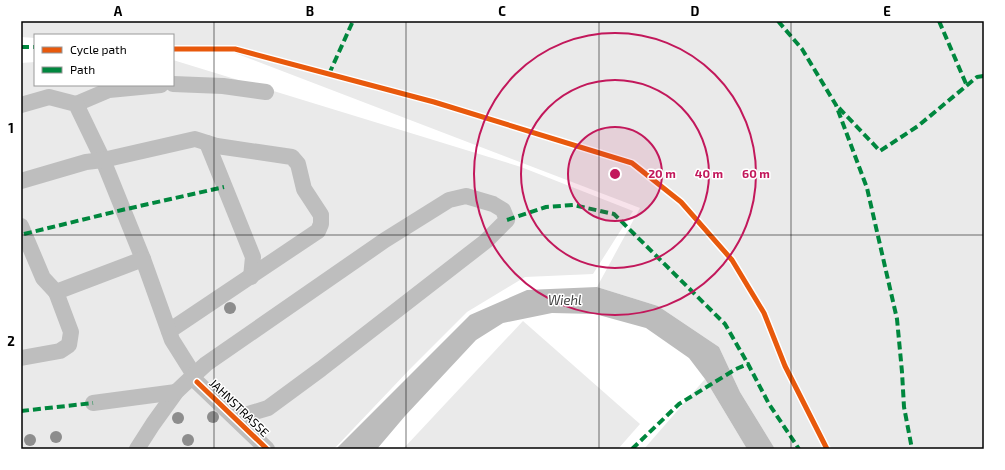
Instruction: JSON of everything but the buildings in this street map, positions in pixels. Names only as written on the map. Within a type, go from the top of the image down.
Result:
[{"type":"street","points":[[174,84],[223,86],[266,92]]},
{"type":"street","points":[[21,105],[49,97],[76,104],[109,90],[151,86]]},
{"type":"street","name":"JAHNSTRASSE","points":[[76,104],[103,160],[143,260],[172,340],[195,379],[267,449]]},
{"type":"street","points":[[21,181],[86,162],[103,160],[195,139],[217,146],[282,154],[292,157],[298,164],[304,189],[321,216],[322,224],[318,231],[169,331]]},
{"type":"street","points":[[207,143],[253,257],[251,277]]},
{"type":"street","points":[[137,449],[176,392],[195,379],[206,364],[385,240],[449,200],[466,196],[493,204],[503,210],[508,220],[486,241],[321,369],[268,408],[235,418]]},
{"type":"street","points":[[21,226],[43,278],[56,292],[71,332],[69,345],[60,351],[21,358]]},
{"type":"street","points":[[56,292],[143,260]]},
{"type":"street","points":[[93,403],[176,392]]},
{"type":"shaded area","points":[[21,21],[984,21],[984,449],[775,449],[740,392],[719,347],[658,306],[597,287],[640,208],[235,53],[174,49],[174,34],[34,34],[34,38],[21,37]]},
{"type":"shaded area","points":[[174,60],[521,167],[633,211],[593,274],[525,277],[467,312],[334,449],[21,449],[21,63],[34,62],[34,86],[174,86]]},
{"type":"shaded area","points":[[523,321],[640,424],[618,449],[403,449]]},
{"type":"shaded area","points":[[705,379],[747,449],[644,449]]},
{"type":"water","name":"Wiehl","points":[[597,287],[658,306],[719,347],[740,392],[775,449],[747,449],[705,379],[689,358],[646,328],[595,314],[552,313],[503,323],[476,340],[405,416],[377,449],[336,449],[470,315],[527,290]]},
{"type":"marked path","points":[[329,74],[353,21]]},
{"type":"marked path","points":[[778,21],[802,49],[836,105],[867,188],[897,319],[904,407],[912,449]]},
{"type":"marked path","points":[[939,21],[967,86]]},
{"type":"marked path","points":[[21,47],[34,47]]},
{"type":"marked path","points":[[839,108],[880,151],[918,126],[977,77],[984,76]]},
{"type":"marked path","points":[[24,234],[224,187]]},
{"type":"marked path","points":[[507,220],[546,207],[573,205],[614,214],[725,324],[748,364]]},
{"type":"marked path","points":[[632,449],[679,404],[736,369],[748,364],[769,404],[799,449]]},
{"type":"marked path","points":[[21,411],[93,403]]},
{"type":"cycle path","points":[[174,49],[235,49],[434,102],[632,163],[681,202],[732,260],[764,313],[785,366],[827,449]]},
{"type":"cycle path","points":[[197,382],[267,449]]}]
